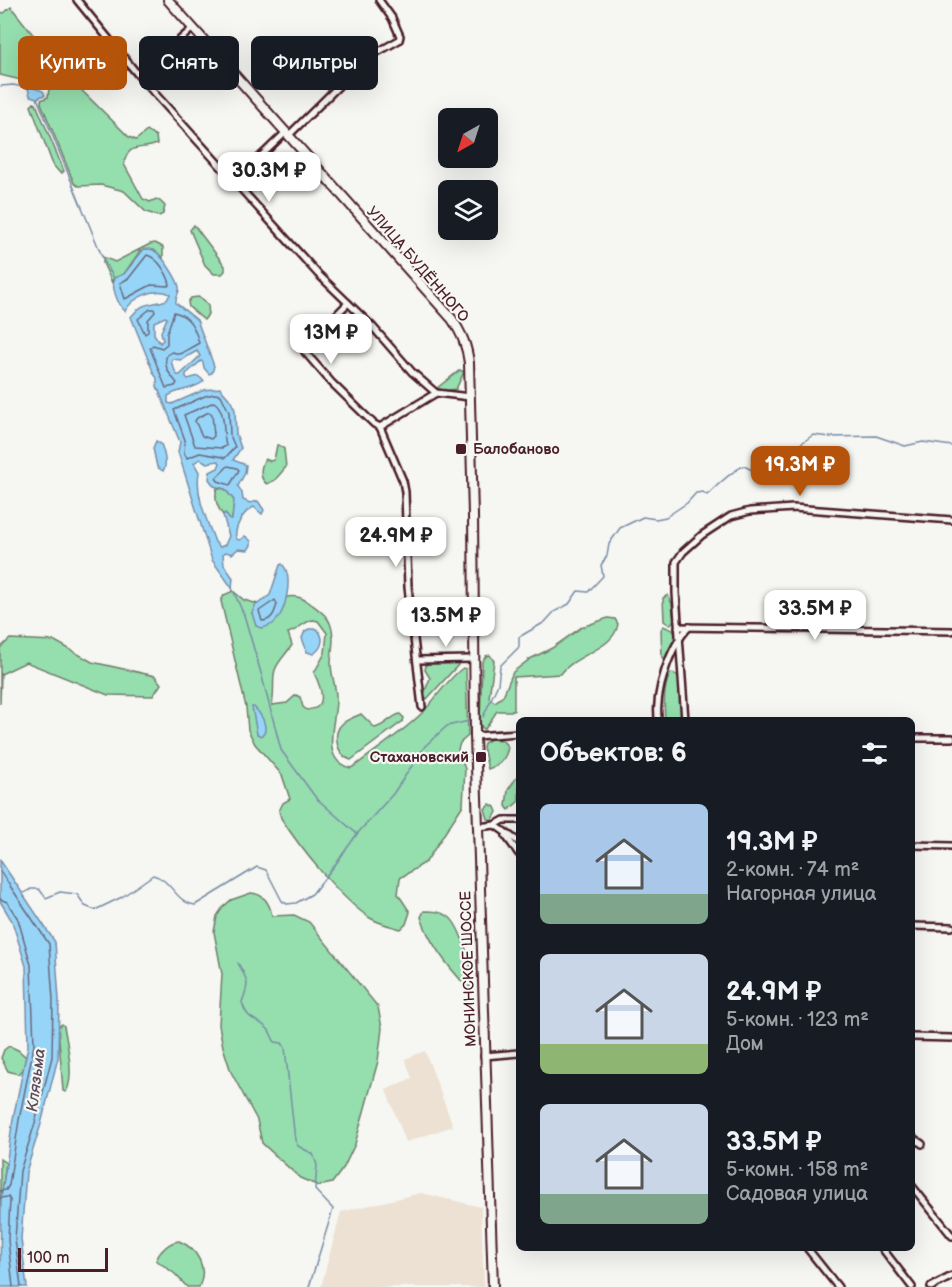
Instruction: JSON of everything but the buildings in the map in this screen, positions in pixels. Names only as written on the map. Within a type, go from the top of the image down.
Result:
[{"type":"main road","name":"УЛИЦА БУДЁННОГО","points":[[168,0],[288,133],[462,333],[467,346],[469,363],[473,515],[473,654]]},
{"type":"main road","name":"МОНИНСКОЕ ШОССЕ","points":[[473,654],[493,1287]]},
{"type":"street","points":[[77,0],[139,76]]},
{"type":"street","points":[[235,181],[367,58],[399,40],[400,36],[392,18],[379,0]]},
{"type":"street","points":[[184,36],[193,28]]},
{"type":"street","points":[[152,90],[318,274],[372,326],[412,372],[436,393],[470,397]]},
{"type":"street","points":[[348,303],[308,343],[305,352],[331,382],[374,424],[380,427],[404,481],[408,587],[422,707]]},
{"type":"street","points":[[380,427],[436,393]]},
{"type":"street","points":[[685,717],[676,562],[683,552],[702,535],[731,516],[750,511],[794,508],[952,520]]},
{"type":"street","points":[[678,627],[952,631]]},
{"type":"street","points":[[658,717],[659,696],[664,675],[680,640],[689,627]]},
{"type":"street","points":[[418,660],[473,654]]},
{"type":"street","points":[[475,736],[516,734]]},
{"type":"street","points":[[915,738],[952,738]]},
{"type":"street","points":[[478,826],[495,825],[504,820],[516,820]]},
{"type":"street","points":[[495,825],[516,840]]},
{"type":"street","points":[[504,833],[516,850]]},
{"type":"street","points":[[915,845],[952,846]]},
{"type":"street","points":[[915,926],[952,927]]},
{"type":"street","points":[[915,1037],[952,1038]]},
{"type":"street","points":[[484,1056],[516,1053]]},
{"type":"street","points":[[915,1139],[922,1144]]},
{"type":"street","points":[[915,1189],[952,1236]]},
{"type":"street","points":[[809,1251],[838,1287]]},
{"type":"street","points":[[884,1251],[912,1287]]},
{"type":"street","points":[[931,1287],[952,1276]]},
{"type":"shaded area","points":[[425,1051],[453,1126],[406,1142],[386,1090],[412,1078],[405,1059]]},
{"type":"shaded area","points":[[421,1193],[481,1207],[484,1287],[321,1287],[341,1212]]},
{"type":"green space","points":[[11,7],[34,36],[18,36],[18,79],[0,75],[0,12],[4,13]]},
{"type":"green space","points":[[49,90],[81,90],[129,137],[136,140],[147,131],[156,136],[157,144],[132,150],[128,153],[124,164],[143,199],[150,202],[156,199],[160,201],[165,206],[163,214],[159,216],[146,212],[124,191],[101,185],[78,186],[74,183],[41,103],[41,100],[48,97]]},
{"type":"green space","points":[[34,103],[64,171],[62,173],[53,165],[31,106]]},
{"type":"green space","points":[[194,225],[225,266],[222,274],[214,274],[205,265],[190,230]]},
{"type":"green space","points":[[155,243],[163,247],[163,258],[154,250],[140,251],[124,274],[112,280],[113,285],[103,263],[103,257],[115,262]]},
{"type":"green space","points":[[198,297],[205,301],[209,310],[204,320],[189,307],[188,302],[191,298]]},
{"type":"green space","points":[[460,370],[464,372],[456,389],[443,391],[437,388]]},
{"type":"green space","points":[[277,445],[284,449],[286,467],[275,480],[267,484],[261,473],[262,466],[265,459],[274,460]]},
{"type":"green space","points":[[217,488],[225,489],[234,500],[232,520],[225,514],[223,515],[216,502]]},
{"type":"green space","points":[[233,591],[244,600],[258,604],[252,613],[280,614],[286,597],[296,597],[308,602],[327,617],[333,633],[331,664],[336,696],[332,749],[335,758],[341,764],[351,768],[407,727],[452,677],[463,668],[466,669],[468,736],[460,743],[458,749],[465,769],[463,805],[426,862],[400,878],[398,894],[410,912],[406,924],[401,929],[370,918],[347,899],[310,858],[281,818],[279,811],[283,803],[290,799],[282,775],[255,744],[248,730],[246,707],[221,601],[224,595]],"holes":[[[309,621],[318,621],[327,633],[325,653],[314,673],[322,695],[320,704],[307,710],[303,707],[300,697],[296,695],[287,703],[272,705],[275,670],[292,645],[288,633]]]},
{"type":"green space","points":[[668,595],[674,620],[670,625],[664,621],[663,598]]},
{"type":"green space","points":[[608,618],[615,619],[618,624],[610,640],[576,661],[561,674],[514,677],[514,711],[497,711],[485,729],[482,728],[480,722],[482,662],[486,656],[490,655],[494,661],[489,698],[495,702],[503,696],[513,672],[530,659],[552,648],[582,627]]},
{"type":"green space","points":[[663,626],[673,630],[675,634],[672,648],[665,658],[662,657],[661,630]]},
{"type":"green space","points":[[10,639],[55,641],[92,662],[155,676],[161,684],[153,696],[108,695],[26,662],[1,674],[0,704],[0,648]]},
{"type":"green space","points":[[457,662],[458,665],[425,701],[422,699],[430,678],[425,670],[426,665]]},
{"type":"green space","points":[[673,673],[679,677],[682,717],[665,717],[665,691],[670,674]]},
{"type":"green space","points":[[361,714],[375,728],[397,715],[400,714],[404,718],[351,760],[346,758],[339,749],[337,732],[343,723]]},
{"type":"green space","points":[[491,739],[502,740],[508,747],[501,761],[488,769],[483,747],[484,743]]},
{"type":"green space","points":[[516,778],[516,804],[509,810],[506,806],[508,790]]},
{"type":"green space","points":[[490,804],[497,812],[492,821],[488,819],[485,809]]},
{"type":"green space","points":[[251,893],[260,895],[266,900],[272,916],[294,915],[309,922],[378,1007],[382,1028],[378,1061],[355,1144],[344,1167],[332,1183],[319,1186],[300,1178],[262,1143],[257,1120],[231,1072],[223,1047],[219,1025],[222,974],[214,932],[217,916],[223,907],[231,900]]},
{"type":"green space","points":[[424,911],[445,914],[457,928],[473,977],[473,984],[468,988],[447,964],[429,936],[421,917]]},
{"type":"green space","points":[[62,1024],[70,1060],[69,1086],[66,1092],[63,1091],[58,1027]]},
{"type":"green space","points":[[9,1046],[26,1057],[23,1070],[18,1074],[8,1071],[1,1058],[4,1050]]},
{"type":"green space","points":[[0,1159],[6,1163],[0,1220]]},
{"type":"green space","points":[[179,1241],[186,1244],[200,1260],[202,1280],[199,1287],[187,1287],[175,1274],[156,1260],[165,1248]]},
{"type":"water","points":[[28,90],[40,90],[45,95],[37,98],[30,96]]},
{"type":"water","points":[[144,249],[152,250],[161,256],[178,285],[176,303],[197,320],[214,366],[212,373],[209,374],[201,361],[186,374],[186,377],[188,379],[198,376],[204,381],[168,396],[168,403],[172,404],[204,390],[220,388],[235,410],[236,434],[241,448],[233,460],[246,465],[245,473],[238,486],[243,500],[250,503],[258,501],[264,510],[262,514],[254,507],[250,509],[238,525],[236,539],[240,540],[245,536],[251,541],[248,550],[238,549],[232,554],[226,552],[223,554],[224,565],[233,578],[232,588],[212,560],[178,452],[180,442],[157,386],[157,378],[131,317],[144,306],[167,300],[170,294],[158,292],[145,295],[133,301],[125,311],[120,305],[113,286],[114,278],[124,274]],"holes":[[[167,318],[161,332],[163,340],[160,343],[154,334],[154,322]],[[197,351],[200,356],[180,375],[177,375],[171,362],[172,359],[181,360]],[[200,459],[207,463],[218,461],[220,463],[218,468],[210,472],[209,479],[214,486],[225,489],[234,500],[232,520],[225,513],[223,515],[229,536],[225,545],[220,547],[215,542],[202,508],[199,472],[194,463]]]},
{"type":"water","points":[[156,441],[161,444],[164,454],[163,471],[157,467],[153,448]]},
{"type":"water","points":[[282,564],[288,577],[285,603],[274,623],[261,628],[256,626],[252,613],[255,606],[270,595]]},
{"type":"water","points":[[317,629],[322,639],[321,646],[313,654],[307,652],[302,638],[305,631]]},
{"type":"water","points":[[252,707],[259,712],[264,721],[265,731],[261,736],[257,734]]},
{"type":"water","name":"Клязьма","points":[[0,860],[55,942],[59,1000],[58,1058],[26,1172],[21,1239],[27,1287],[0,1287],[1,1199],[13,1119],[28,1046],[26,966],[12,921],[0,901]]},
{"type":"waterway","points":[[1,86],[18,86]]},
{"type":"waterway","points":[[37,98],[104,261],[114,278]]},
{"type":"waterway","points":[[483,717],[498,684],[500,666],[519,647],[519,637],[545,622],[554,612],[569,604],[578,591],[588,592],[603,576],[601,565],[607,556],[609,544],[620,528],[643,517],[656,519],[666,517],[687,503],[696,493],[703,492],[707,495],[744,466],[754,471],[778,469],[789,452],[813,435],[876,436],[905,446],[923,442],[952,446]]},
{"type":"waterway","points":[[232,588],[244,615],[281,750],[316,798],[357,834]]},
{"type":"waterway","points":[[24,893],[31,889],[39,889],[46,898],[60,892],[77,894],[85,906],[95,910],[122,897],[153,875],[164,881],[183,900],[195,905],[257,867],[266,870],[282,901],[287,904],[296,903],[312,894],[357,834],[393,794],[425,746],[447,726],[469,721]]},
{"type":"waterway","points":[[238,963],[247,982],[242,1002],[244,1009],[253,1019],[268,1029],[275,1042],[282,1043],[285,1048],[295,1140],[298,1146],[313,1154],[317,1165],[315,1190],[333,1209],[309,1287]]},
{"type":"place","name":"Балобаново","points":[[461,449]]},
{"type":"place","name":"Стахановский","points":[[481,757]]}]
